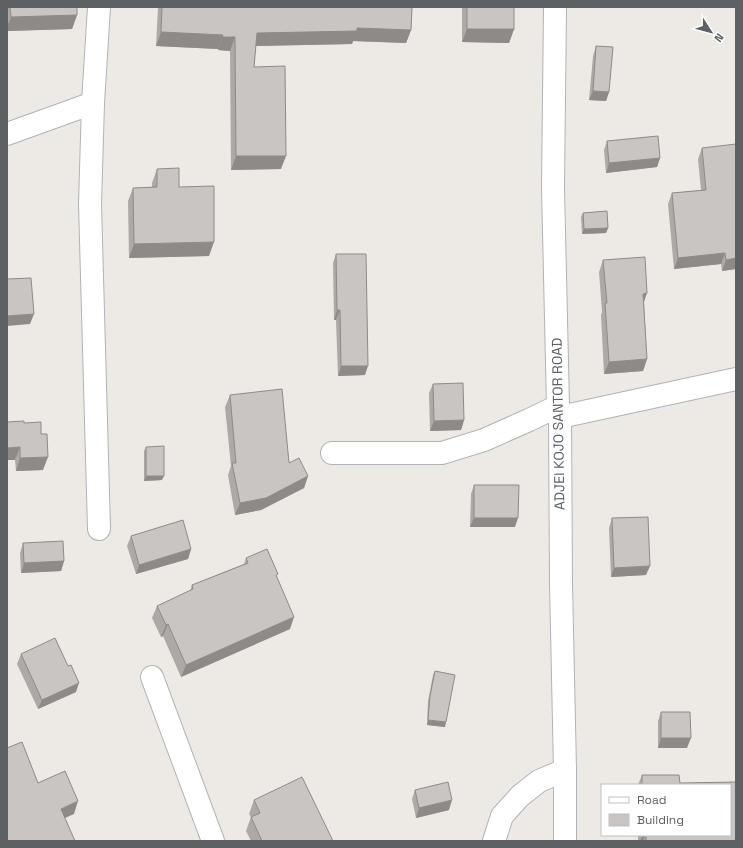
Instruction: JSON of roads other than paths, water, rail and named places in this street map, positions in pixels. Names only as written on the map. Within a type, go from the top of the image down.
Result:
[{"type":"street","points":[[99,7],[93,103],[90,204],[99,529]]},
{"type":"street","name":"ADJEI KOJO SANTOR ROAD","points":[[555,7],[553,188],[559,412],[565,841]]},
{"type":"street","points":[[7,134],[93,103]]},
{"type":"street","points":[[332,453],[442,453],[484,440],[529,420],[559,412],[736,379]]},
{"type":"street","points":[[152,677],[213,841]]},
{"type":"street","points":[[494,841],[502,816],[520,796],[539,781],[565,770]]}]
